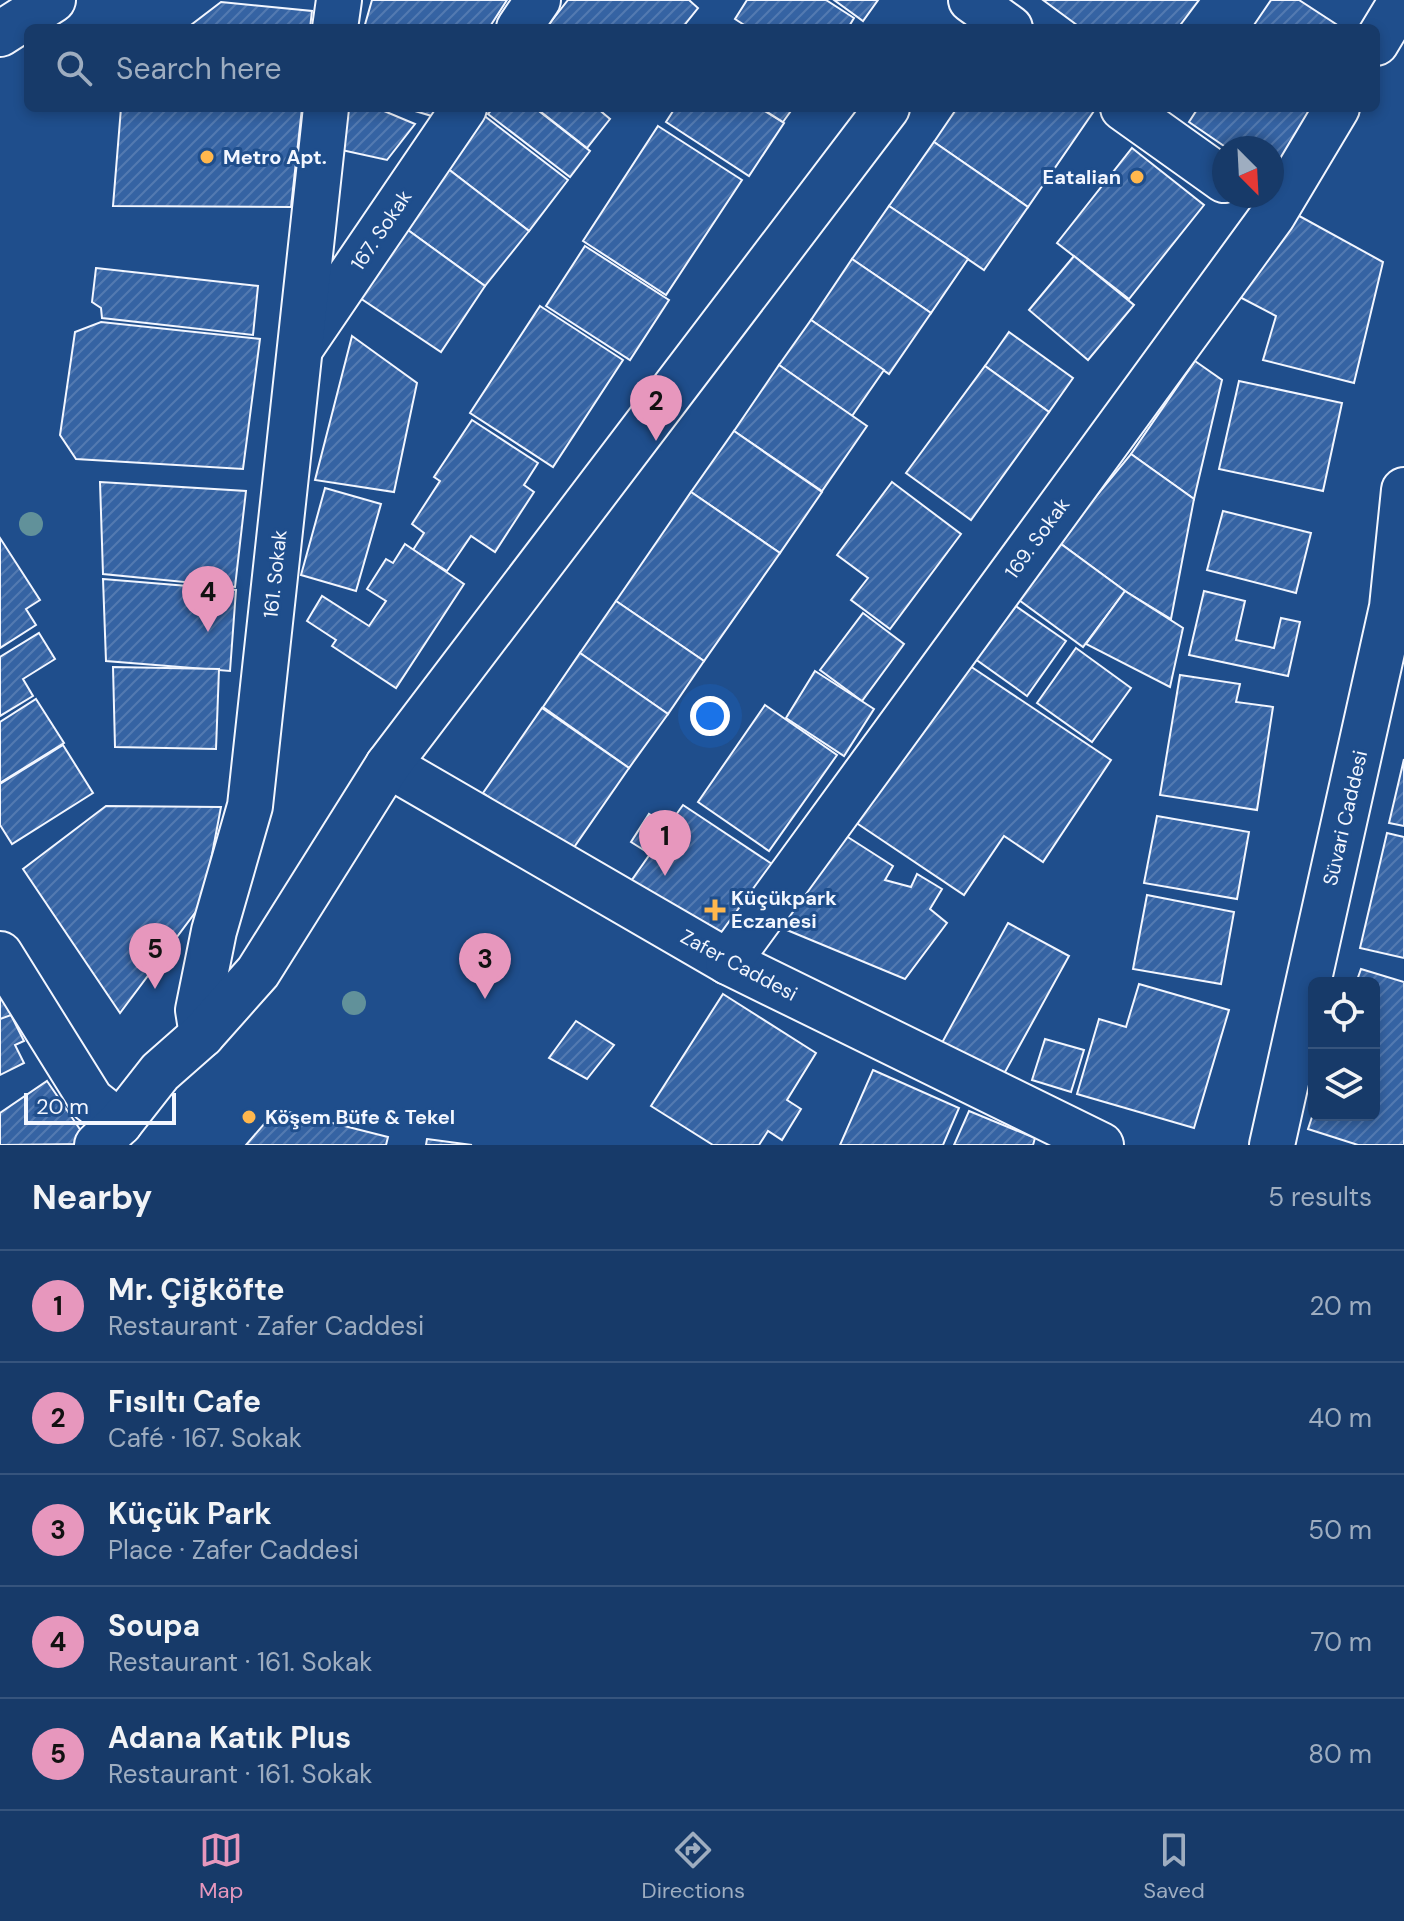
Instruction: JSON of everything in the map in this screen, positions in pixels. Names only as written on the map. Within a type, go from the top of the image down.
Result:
[{"type":"street","points":[[0,34],[53,0]]},
{"type":"street","points":[[336,24],[339,0]]},
{"type":"street","points":[[522,24],[538,0]]},
{"type":"street","points":[[951,24],[970,0],[1004,24]]},
{"type":"street","points":[[1380,36],[1402,0]]},
{"type":"street","name":"161. Sokak","points":[[202,1035],[198,1010],[214,931],[250,806],[326,112]]},
{"type":"street","name":"167. Sokak","points":[[298,351],[461,112]]},
{"type":"street","points":[[0,954],[91,1100],[108,1134],[160,1072],[202,1035],[258,972],[388,765],[884,112]]},
{"type":"street","points":[[1129,112],[1212,171]]},
{"type":"street","name":"169. Sokak","points":[[1284,175],[1334,112]]},
{"type":"street","name":"169. Sokak","points":[[728,962],[1259,208]]},
{"type":"street","name":"Süvari Caddesi","points":[[1272,1145],[1398,608],[1404,490]]},
{"type":"street","name":"Zafer Caddesi","points":[[388,765],[728,962],[1101,1145]]},
{"type":"building","points":[[372,0],[507,0],[492,24],[365,24]]},
{"type":"building","points":[[568,0],[689,0],[698,8],[685,24],[549,24]]},
{"type":"building","points":[[747,0],[826,0],[854,18],[850,24],[743,24],[735,19]]},
{"type":"building","points":[[834,0],[878,0],[863,21]]},
{"type":"building","points":[[1043,0],[1199,0],[1181,24],[1076,24]]},
{"type":"building","points":[[1271,0],[1299,0],[1336,24],[1255,24]]},
{"type":"building","points":[[221,2],[312,11],[310,24],[192,24]]},
{"type":"building","name":"Metro Apt.","points":[[121,112],[302,112],[291,207],[113,206]]},
{"type":"building","points":[[346,112],[386,112],[415,124],[387,160],[337,149]]},
{"type":"building","points":[[418,112],[438,112],[435,117]]},
{"type":"building","points":[[540,112],[590,151],[570,177],[488,114]]},
{"type":"building","points":[[541,112],[602,112],[610,119],[587,148]]},
{"type":"building","points":[[672,112],[766,112],[784,123],[749,176],[666,122]]},
{"type":"building","points":[[767,112],[790,112],[783,122]]},
{"type":"building","points":[[954,112],[1093,112],[1028,207],[934,142]]},
{"type":"building","points":[[1195,112],[1318,112],[1284,162],[1284,136],[1212,138],[1189,122]]},
{"type":"building","points":[[482,114],[568,180],[529,231],[443,165]]},
{"type":"building","points":[[658,126],[742,180],[666,295],[583,241]]},
{"type":"building","points":[[934,142],[1028,207],[984,270],[889,206]]},
{"type":"building","points":[[1132,148],[1204,205],[1129,299],[1057,243]]},
{"type":"building","points":[[443,165],[529,231],[485,286],[401,225]]},
{"type":"building","points":[[889,206],[968,259],[931,313],[852,259]]},
{"type":"building","points":[[1284,208],[1383,262],[1354,383],[1263,360],[1276,316],[1234,294]]},
{"type":"building","points":[[401,225],[485,286],[441,352],[351,292]]},
{"type":"building","points":[[585,246],[669,300],[630,360],[546,306]]},
{"type":"building","points":[[1074,256],[1134,305],[1088,360],[1029,310]]},
{"type":"building","points":[[852,259],[931,313],[889,374],[811,320]]},
{"type":"building","points":[[96,268],[258,286],[253,335],[102,318],[101,308],[92,302]]},
{"type":"building","points":[[540,306],[623,360],[553,467],[470,413]]},
{"type":"building","points":[[811,320],[884,370],[852,416],[779,365]]},
{"type":"building","points":[[101,322],[260,339],[243,469],[76,459],[60,435],[75,332]]},
{"type":"building","points":[[1009,332],[1073,378],[1049,412],[985,366]]},
{"type":"building","points":[[352,336],[417,383],[394,492],[315,480]]},
{"type":"building","points":[[1195,361],[1222,380],[1194,499],[1131,454]]},
{"type":"building","points":[[779,365],[867,426],[822,491],[734,431]]},
{"type":"building","points":[[985,366],[1049,412],[971,520],[906,473]]},
{"type":"building","points":[[1239,381],[1342,403],[1323,491],[1219,469]]},
{"type":"building","points":[[472,420],[538,463],[524,485],[534,492],[495,552],[471,536],[447,571],[413,550],[424,533],[412,524],[440,481],[434,477]]},
{"type":"building","points":[[734,431],[822,492],[780,553],[691,492]]},
{"type":"building","points":[[1131,454],[1194,499],[1171,619],[1125,591],[1061,544],[1054,547]]},
{"type":"building","points":[[100,482],[246,491],[235,587],[103,574]]},
{"type":"building","points":[[892,482],[961,534],[890,629],[851,600],[868,578],[837,555]]},
{"type":"building","points":[[325,488],[381,504],[356,591],[301,575]]},
{"type":"building","points":[[691,492],[780,553],[704,661],[616,601]]},
{"type":"building","points":[[1223,511],[1311,533],[1296,593],[1207,570]]},
{"type":"building","points":[[0,538],[40,600],[26,609],[36,625],[0,648]]},
{"type":"building","points":[[405,544],[464,584],[396,688],[332,646],[336,640],[307,621],[322,596],[369,626],[386,601],[367,589],[386,559],[393,563]]},
{"type":"building","points":[[1061,544],[1125,591],[1083,647],[1019,600]]},
{"type":"building","points":[[103,579],[236,590],[230,671],[106,661]]},
{"type":"building","points":[[1125,591],[1183,628],[1170,687],[1086,644]]},
{"type":"building","points":[[1204,591],[1245,601],[1236,640],[1274,648],[1281,618],[1300,622],[1288,676],[1189,655]]},
{"type":"building","points":[[616,601],[704,661],[668,714],[580,653]]},
{"type":"building","points":[[1010,602],[1066,641],[1027,696],[971,656]]},
{"type":"building","points":[[863,613],[904,644],[862,701],[820,670]]},
{"type":"building","points":[[39,633],[55,659],[23,679],[33,696],[0,716],[0,657]]},
{"type":"building","points":[[1076,648],[1131,688],[1092,742],[1037,703]]},
{"type":"building","points":[[580,653],[668,714],[629,768],[543,707]]},
{"type":"building","points":[[964,662],[1111,760],[1043,862],[1004,836],[964,895],[855,822]]},
{"type":"building","points":[[113,667],[219,669],[216,749],[115,747]]},
{"type":"building","points":[[815,671],[874,709],[844,756],[786,718]]},
{"type":"building","points":[[1180,675],[1240,684],[1236,702],[1273,707],[1257,810],[1160,795]]},
{"type":"building","points":[[36,699],[64,743],[0,783],[0,722]]},
{"type":"building","points":[[765,705],[837,755],[769,851],[698,802]]},
{"type":"building","points":[[542,708],[629,768],[570,853],[483,793]]},
{"type":"building","points":[[63,745],[93,793],[12,844],[0,825],[0,784]]},
{"type":"building","points":[[1404,759],[1404,826],[1389,823]]},
{"type":"building","points":[[683,805],[775,866],[722,945],[629,884],[650,854],[631,842],[649,814],[668,826]]},
{"type":"building","points":[[106,806],[221,807],[203,902],[120,1013],[23,869]]},
{"type":"building","points":[[1157,816],[1249,832],[1237,899],[1144,883]]},
{"type":"building","points":[[1387,833],[1404,837],[1404,958],[1360,948]]},
{"type":"building","points":[[843,834],[893,866],[885,880],[911,887],[917,874],[942,889],[930,909],[947,923],[905,979],[770,923]]},
{"type":"building","points":[[1147,895],[1234,912],[1221,984],[1133,969]]},
{"type":"building","points":[[1008,923],[1069,956],[999,1083],[938,1050]]},
{"type":"building","points":[[1361,969],[1404,982],[1404,1145],[1358,1145],[1308,1129],[1311,1121],[1380,1121],[1380,977],[1358,977]]},
{"type":"building","points":[[1139,984],[1229,1010],[1194,1128],[1077,1094],[1099,1019],[1126,1027]]},
{"type":"building","points":[[0,992],[20,1027],[0,1037]]},
{"type":"building","points":[[723,994],[816,1053],[787,1100],[801,1109],[782,1140],[768,1131],[759,1145],[713,1145],[651,1106]]},
{"type":"building","points":[[11,1015],[24,1041],[15,1045],[24,1063],[0,1075],[0,1019]]},
{"type":"building","points":[[576,1021],[614,1045],[587,1079],[549,1058]]},
{"type":"building","points":[[1045,1039],[1084,1050],[1071,1092],[1032,1080]]},
{"type":"building","points":[[873,1070],[959,1108],[943,1145],[840,1145]]},
{"type":"building","points":[[47,1081],[90,1144],[0,1145],[0,1113]]},
{"type":"building","points":[[277,1109],[388,1137],[386,1145],[246,1145]]},
{"type":"building","points":[[969,1111],[1035,1138],[1033,1145],[954,1145]]},
{"type":"building","points":[[427,1139],[472,1145],[426,1145]]},
{"type":"place","name":"Metro Apt.","points":[[207,157]]},
{"type":"place","name":"Eatalian","points":[[1137,177]]},
{"type":"place","name":"Fısıltı Cafe","points":[[656,441]]},
{"type":"place","name":"Soupa","points":[[208,632]]},
{"type":"place","name":"Mr. Çiğköfte","points":[[665,876]]},
{"type":"place","name":"Küçükpark Eczanesi","points":[[715,910]]},
{"type":"place","name":"Adana Katık Plus","points":[[155,989]]},
{"type":"place","name":"Küçük Park","points":[[485,999]]},
{"type":"place","name":"Köşem Büfe & Tekel","points":[[249,1117]]}]
